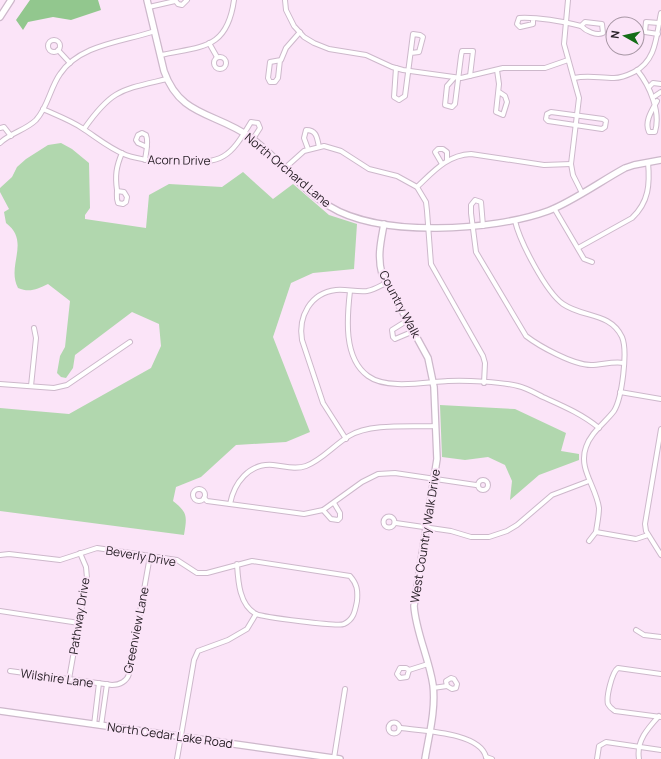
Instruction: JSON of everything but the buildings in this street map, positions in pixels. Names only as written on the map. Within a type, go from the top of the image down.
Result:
[{"type":"street","points":[[0,17],[11,0]]},
{"type":"street","name":"North Orchard Lane","points":[[147,0],[167,79],[174,92],[190,107],[244,133],[253,139],[320,200],[330,207],[349,216],[404,228],[483,226],[515,221],[554,208],[625,168],[661,160]]},
{"type":"street","points":[[149,7],[175,0],[182,5],[187,0]]},
{"type":"street","points":[[160,55],[194,49],[209,43],[220,36],[227,27],[232,15],[234,0]]},
{"type":"street","points":[[285,0],[291,21],[309,41],[322,47],[366,55],[396,68],[409,71],[456,78],[515,67],[545,68],[568,60]]},
{"type":"street","points":[[568,0],[564,44],[579,98],[571,164],[573,175],[582,193]]},
{"type":"street","points":[[574,78],[586,75],[616,78],[637,70],[650,59],[659,41],[659,23],[661,13]]},
{"type":"street","points":[[533,20],[543,19],[565,22],[581,26],[591,33],[602,34],[603,31],[602,24],[585,22],[581,26]]},
{"type":"street","points":[[659,23],[646,22],[645,32],[659,32]]},
{"type":"street","points":[[1,140],[29,126],[43,109],[54,83],[70,63],[86,52],[95,48],[155,30]]},
{"type":"street","points":[[280,60],[274,63],[270,62],[268,78],[270,82],[275,82],[278,78],[280,60],[289,43],[300,32]]},
{"type":"street","points":[[396,68],[394,98],[401,99],[405,96],[413,34],[420,35],[423,37],[420,52],[411,54]]},
{"type":"street","points":[[209,43],[216,58]]},
{"type":"street","points":[[58,50],[70,63]]},
{"type":"street","points":[[456,78],[447,86],[445,105],[448,107],[452,107],[455,104],[456,78],[462,52],[473,51],[470,76]]},
{"type":"street","points":[[497,70],[499,92],[496,112],[503,115],[507,102],[505,96],[499,92]]},
{"type":"street","points":[[637,70],[650,87],[657,101],[659,115],[658,128],[655,132],[649,132],[647,128],[648,121],[657,101]]},
{"type":"street","points":[[84,129],[99,108],[112,96],[128,88],[167,79]]},
{"type":"street","points":[[650,87],[653,83],[661,84]]},
{"type":"street","points":[[655,96],[661,92]]},
{"type":"street","name":"Acorn Drive","points":[[43,109],[84,129],[122,153],[145,160],[203,163],[216,161],[232,150],[250,122],[258,123],[260,128],[253,139]]},
{"type":"street","points":[[551,112],[578,115],[606,120],[606,124],[602,128],[576,125],[548,121],[546,116],[551,112]]},
{"type":"street","points":[[0,128],[4,127],[11,136]]},
{"type":"street","points":[[308,149],[304,138],[306,130],[312,130],[316,134],[319,147]]},
{"type":"street","points":[[145,160],[147,147]]},
{"type":"street","points":[[285,168],[298,155],[308,149],[319,147],[334,148],[369,170],[397,176],[416,187],[426,202],[431,264],[483,356],[485,363],[484,383]]},
{"type":"street","points":[[442,164],[435,152],[438,149],[443,149],[447,152],[448,160]]},
{"type":"street","points":[[117,191],[124,192],[127,197],[126,202],[123,204],[118,202],[116,198],[117,191],[115,171],[122,153]]},
{"type":"street","points":[[416,187],[442,164],[462,154],[544,165],[571,164]]},
{"type":"street","points":[[578,248],[632,218],[638,212],[648,194],[648,162]]},
{"type":"street","points":[[483,226],[481,202],[475,200],[471,206],[471,213],[474,226],[475,246],[479,259],[526,336],[536,343],[579,363],[590,365],[610,362],[624,363]]},
{"type":"street","points":[[554,208],[584,259],[592,262]]},
{"type":"street","points":[[515,221],[522,242],[552,294],[570,309],[597,316],[614,326],[624,344],[624,363],[620,392],[615,409],[588,442],[584,455],[584,462],[589,481],[598,508],[596,532],[589,541]]},
{"type":"street","name":"Country Walk","points":[[384,224],[379,259],[382,274],[428,358],[433,382]]},
{"type":"street","points":[[346,438],[323,403],[300,332],[303,317],[315,300],[329,292],[350,290],[366,291],[386,283]]},
{"type":"street","points":[[350,290],[348,309],[349,340],[355,360],[367,375],[380,382],[398,384],[450,381],[514,385],[526,388],[581,415],[599,428]]},
{"type":"street","points":[[408,320],[392,330],[393,337],[395,339],[400,338],[414,331]]},
{"type":"street","points":[[31,386],[36,338],[34,328]]},
{"type":"street","points":[[0,384],[54,388],[72,383],[130,342]]},
{"type":"street","name":"West Country Walk Drive","points":[[425,759],[433,699],[433,688],[416,622],[414,606],[437,459],[433,382]]},
{"type":"street","points":[[620,392],[661,399]]},
{"type":"street","points":[[230,504],[236,485],[242,478],[255,468],[266,465],[291,468],[305,466],[316,461],[346,438],[364,430],[436,426]]},
{"type":"street","points":[[661,429],[646,518],[646,531],[661,555]]},
{"type":"street","points":[[204,498],[207,501],[304,514],[322,510],[362,482],[378,474],[395,472],[434,479],[476,484]]},
{"type":"street","points":[[396,523],[426,527],[471,537],[496,535],[517,525],[552,495],[589,481]]},
{"type":"street","points":[[322,510],[331,520],[338,520],[340,512],[334,502]]},
{"type":"street","points":[[596,532],[636,539],[648,535]]},
{"type":"street","name":"Beverly Drive","points":[[0,556],[7,554],[60,560],[97,548],[177,560],[197,573],[207,573],[252,561],[350,576],[356,582],[358,590],[354,615],[343,624],[329,626],[256,614]]},
{"type":"street","name":"Pathway Drive","points":[[69,679],[87,578],[86,567],[80,553]]},
{"type":"street","name":"Greenview Lane","points":[[103,684],[116,685],[122,683],[129,674],[150,556]]},
{"type":"street","points":[[177,759],[194,660],[198,651],[228,640],[247,629],[256,614],[246,604],[241,594],[237,564]]},
{"type":"street","points":[[0,611],[79,623]]},
{"type":"street","points":[[636,630],[644,635],[661,637]]},
{"type":"street","points":[[409,670],[428,664]]},
{"type":"street","points":[[660,716],[615,711],[608,705],[612,674],[614,670],[623,668],[661,674]]},
{"type":"street","name":"Wilshire Lane","points":[[10,671],[103,684]]},
{"type":"street","points":[[94,724],[103,684]]},
{"type":"street","points":[[101,726],[103,684]]},
{"type":"street","points":[[433,688],[447,686]]},
{"type":"street","points":[[334,758],[345,689]]},
{"type":"street","name":"North Cedar Lake Road","points":[[0,711],[340,759]]},
{"type":"street","points":[[639,759],[639,747],[647,729],[660,716]]},
{"type":"street","points":[[401,728],[468,739],[485,753],[485,758],[492,759]]},
{"type":"street","points":[[597,759],[599,746],[606,742],[661,750]]},
{"type":"shaded area","points":[[30,0],[98,0],[101,10],[71,20],[53,17],[28,22],[23,30],[16,20]]},
{"type":"shaded area","points":[[61,143],[72,149],[89,163],[90,208],[85,215],[85,219],[146,228],[149,195],[169,184],[222,187],[243,172],[273,199],[293,184],[329,215],[357,224],[354,269],[313,273],[291,283],[273,337],[310,432],[286,442],[236,445],[201,477],[176,487],[173,501],[185,515],[186,523],[184,535],[0,511],[0,408],[69,414],[151,368],[161,346],[159,324],[132,312],[75,355],[73,368],[66,378],[61,377],[57,373],[60,356],[65,347],[70,301],[48,284],[37,289],[30,290],[18,288],[15,279],[18,246],[17,238],[13,230],[6,223],[4,212],[9,209],[0,192],[0,188],[12,177],[17,167],[26,159],[48,145]]},
{"type":"shaded area","points":[[440,405],[515,409],[566,433],[561,451],[579,454],[579,460],[539,475],[510,500],[512,481],[505,465],[488,457],[465,460],[442,457]]}]
